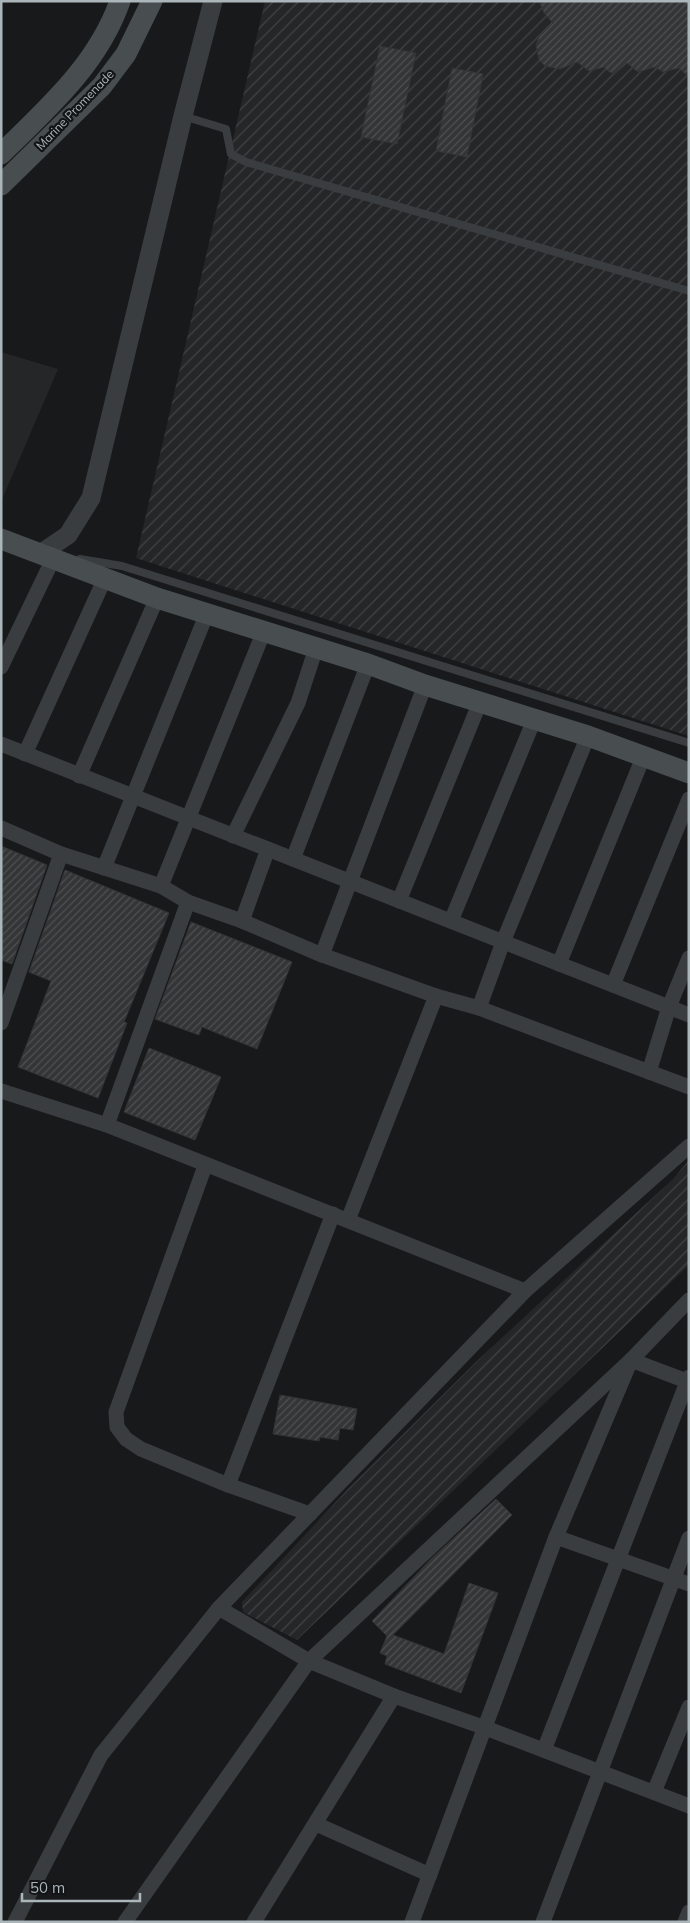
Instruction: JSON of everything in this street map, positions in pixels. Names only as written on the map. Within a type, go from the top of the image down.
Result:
[{"type":"main road","name":"Marine Promenade","points":[[1,154],[66,90],[96,51],[120,1]]},
{"type":"main road","name":"Marine Promenade","points":[[1,185],[102,86],[126,54],[152,1]]},
{"type":"main road","points":[[1,539],[158,598],[368,664],[425,686],[588,736],[689,773]]},
{"type":"street","points":[[1,667],[46,556],[68,535],[91,498],[182,116],[213,1]]},
{"type":"street","points":[[25,754],[105,578]]},
{"type":"street","points":[[79,776],[158,598]]},
{"type":"street","points":[[104,868],[207,613]]},
{"type":"street","points":[[161,886],[264,631]]},
{"type":"street","points":[[233,836],[298,703],[316,648]]},
{"type":"street","points":[[293,859],[368,664]]},
{"type":"street","points":[[322,955],[425,686]]},
{"type":"street","points":[[399,901],[480,702]]},
{"type":"street","points":[[451,922],[534,720]]},
{"type":"street","points":[[479,1008],[503,942],[588,736]]},
{"type":"street","points":[[1,744],[188,819],[689,1014]]},
{"type":"street","points":[[559,964],[644,755]]},
{"type":"street","points":[[614,985],[689,799]]},
{"type":"street","points":[[1,828],[61,854],[161,886],[188,902],[242,921],[322,955],[436,996],[479,1008],[689,1087]]},
{"type":"street","points":[[242,921],[268,849]]},
{"type":"street","points":[[1,1023],[61,854]]},
{"type":"street","points":[[107,1125],[188,902]]},
{"type":"street","points":[[649,1072],[669,1007],[689,958]]},
{"type":"street","points":[[348,1220],[436,996]]},
{"type":"street","points":[[1,1091],[107,1125],[206,1166],[333,1214],[525,1291]]},
{"type":"street","points":[[15,1922],[101,1755],[219,1608],[525,1291],[689,1146]]},
{"type":"street","points":[[206,1166],[116,1412],[117,1427],[126,1439],[141,1449],[228,1485],[310,1514]]},
{"type":"street","points":[[228,1485],[333,1214]]},
{"type":"street","points":[[125,1922],[310,1662],[631,1360],[689,1300]]},
{"type":"street","points":[[544,1750],[688,1380],[631,1360]]},
{"type":"street","points":[[412,1922],[556,1536],[631,1360]]},
{"type":"street","points":[[556,1536],[689,1584]]},
{"type":"street","points":[[543,1922],[689,1538]]},
{"type":"street","points":[[219,1608],[310,1662],[394,1696],[484,1727],[689,1806]]},
{"type":"street","points":[[254,1922],[394,1696]]},
{"type":"street","points":[[654,1792],[689,1708]]},
{"type":"street","points":[[316,1824],[430,1875]]},
{"type":"street","points":[[685,1922],[689,1912]]},
{"type":"lane","points":[[182,116],[226,129],[231,154],[246,162],[689,291]]},
{"type":"lane","points":[[46,556],[122,566],[689,743]]},
{"type":"shaded area","points":[[265,1],[689,1],[689,736],[136,558]]},
{"type":"shaded area","points":[[1,352],[58,369],[1,502]]},
{"type":"shaded area","points":[[689,1160],[689,1265],[297,1640],[243,1612],[242,1602],[349,1488],[478,1360],[673,1179]]},
{"type":"building","points":[[539,1],[689,1],[689,77],[679,68],[663,72],[655,67],[638,72],[627,63],[616,73],[609,72],[604,67],[589,71],[577,62],[560,69],[545,66],[539,60],[536,45],[539,37],[553,23],[544,13]]},
{"type":"building","points":[[380,46],[416,53],[397,144],[361,137]]},
{"type":"building","points":[[452,68],[483,74],[467,157],[436,151]]},
{"type":"building","points":[[1,846],[47,865],[12,964],[1,960]]},
{"type":"building","points":[[65,870],[169,913],[124,1022],[127,1023],[98,1098],[18,1067],[51,981],[29,972]]},
{"type":"building","points":[[191,922],[292,962],[257,1049],[202,1027],[199,1035],[155,1019]]},
{"type":"building","points":[[149,1048],[221,1077],[195,1140],[124,1112]]},
{"type":"building","points":[[280,1395],[357,1409],[353,1430],[340,1428],[338,1440],[320,1437],[319,1441],[273,1434]]},
{"type":"building","points":[[496,1499],[512,1515],[393,1635],[444,1654],[469,1583],[498,1593],[461,1693],[385,1664],[387,1656],[380,1653],[387,1636],[372,1621],[431,1559]]}]
